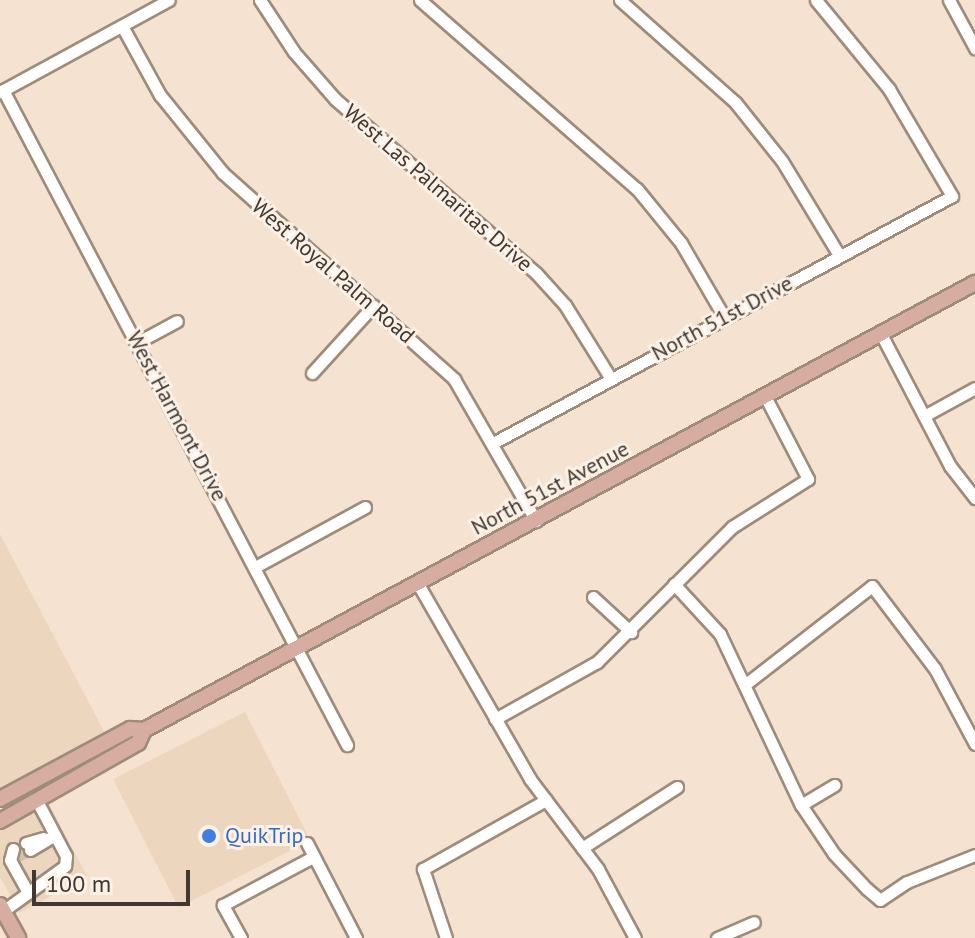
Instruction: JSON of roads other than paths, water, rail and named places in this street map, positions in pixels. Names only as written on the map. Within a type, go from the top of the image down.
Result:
[{"type":"main road","name":"North 51st Avenue","points":[[0,799],[130,729],[144,730],[975,283]]},
{"type":"main road","name":"North 51st Avenue","points":[[0,821],[138,743],[144,730]]},
{"type":"main road","points":[[2,908],[18,938]]},
{"type":"street","points":[[2,91],[169,0]]},
{"type":"street","name":"West Las Palmaritas Drive","points":[[260,0],[294,52],[335,99],[536,273],[571,314],[611,379]]},
{"type":"street","points":[[420,0],[637,189],[681,243],[724,317]]},
{"type":"street","points":[[620,0],[735,102],[782,161],[839,255]]},
{"type":"street","name":"North 51st Drive","points":[[493,443],[952,196],[889,89],[816,0]]},
{"type":"street","points":[[949,0],[973,40]]},
{"type":"street","name":"West Royal Palm Road","points":[[122,26],[160,95],[223,173],[454,379],[536,521]]},
{"type":"street","name":"West Harmont Drive","points":[[2,91],[300,647],[347,745]]},
{"type":"street","points":[[312,373],[373,306]]},
{"type":"street","points":[[138,342],[177,321]]},
{"type":"street","points":[[881,334],[950,466],[975,498]]},
{"type":"street","points":[[924,416],[975,388]]},
{"type":"street","points":[[495,719],[597,662],[748,514],[808,479],[765,396]]},
{"type":"street","points":[[257,566],[365,507]]},
{"type":"street","points":[[418,584],[495,719],[546,800],[582,848],[635,938]]},
{"type":"street","points":[[674,584],[720,634],[747,683],[801,805],[834,854],[880,900],[907,882],[975,855]]},
{"type":"street","points":[[747,683],[872,586],[935,669],[975,744]]},
{"type":"street","points":[[593,597],[631,632]]},
{"type":"street","points":[[801,805],[834,785]]},
{"type":"street","points":[[582,848],[677,787]]},
{"type":"street","points":[[446,938],[423,869],[546,800]]},
{"type":"street","points":[[2,908],[65,866],[37,801]]},
{"type":"street","points":[[29,850],[45,848],[52,837]]},
{"type":"street","points":[[307,843],[356,938]]},
{"type":"street","points":[[241,938],[223,905],[313,857]]},
{"type":"street","points":[[15,859],[28,892]]},
{"type":"street","points":[[717,938],[754,922]]},
{"type":"tunnel","points":[[17,857],[30,850]]},
{"type":"place","name":"QuikTrip","points":[[209,836]]}]
